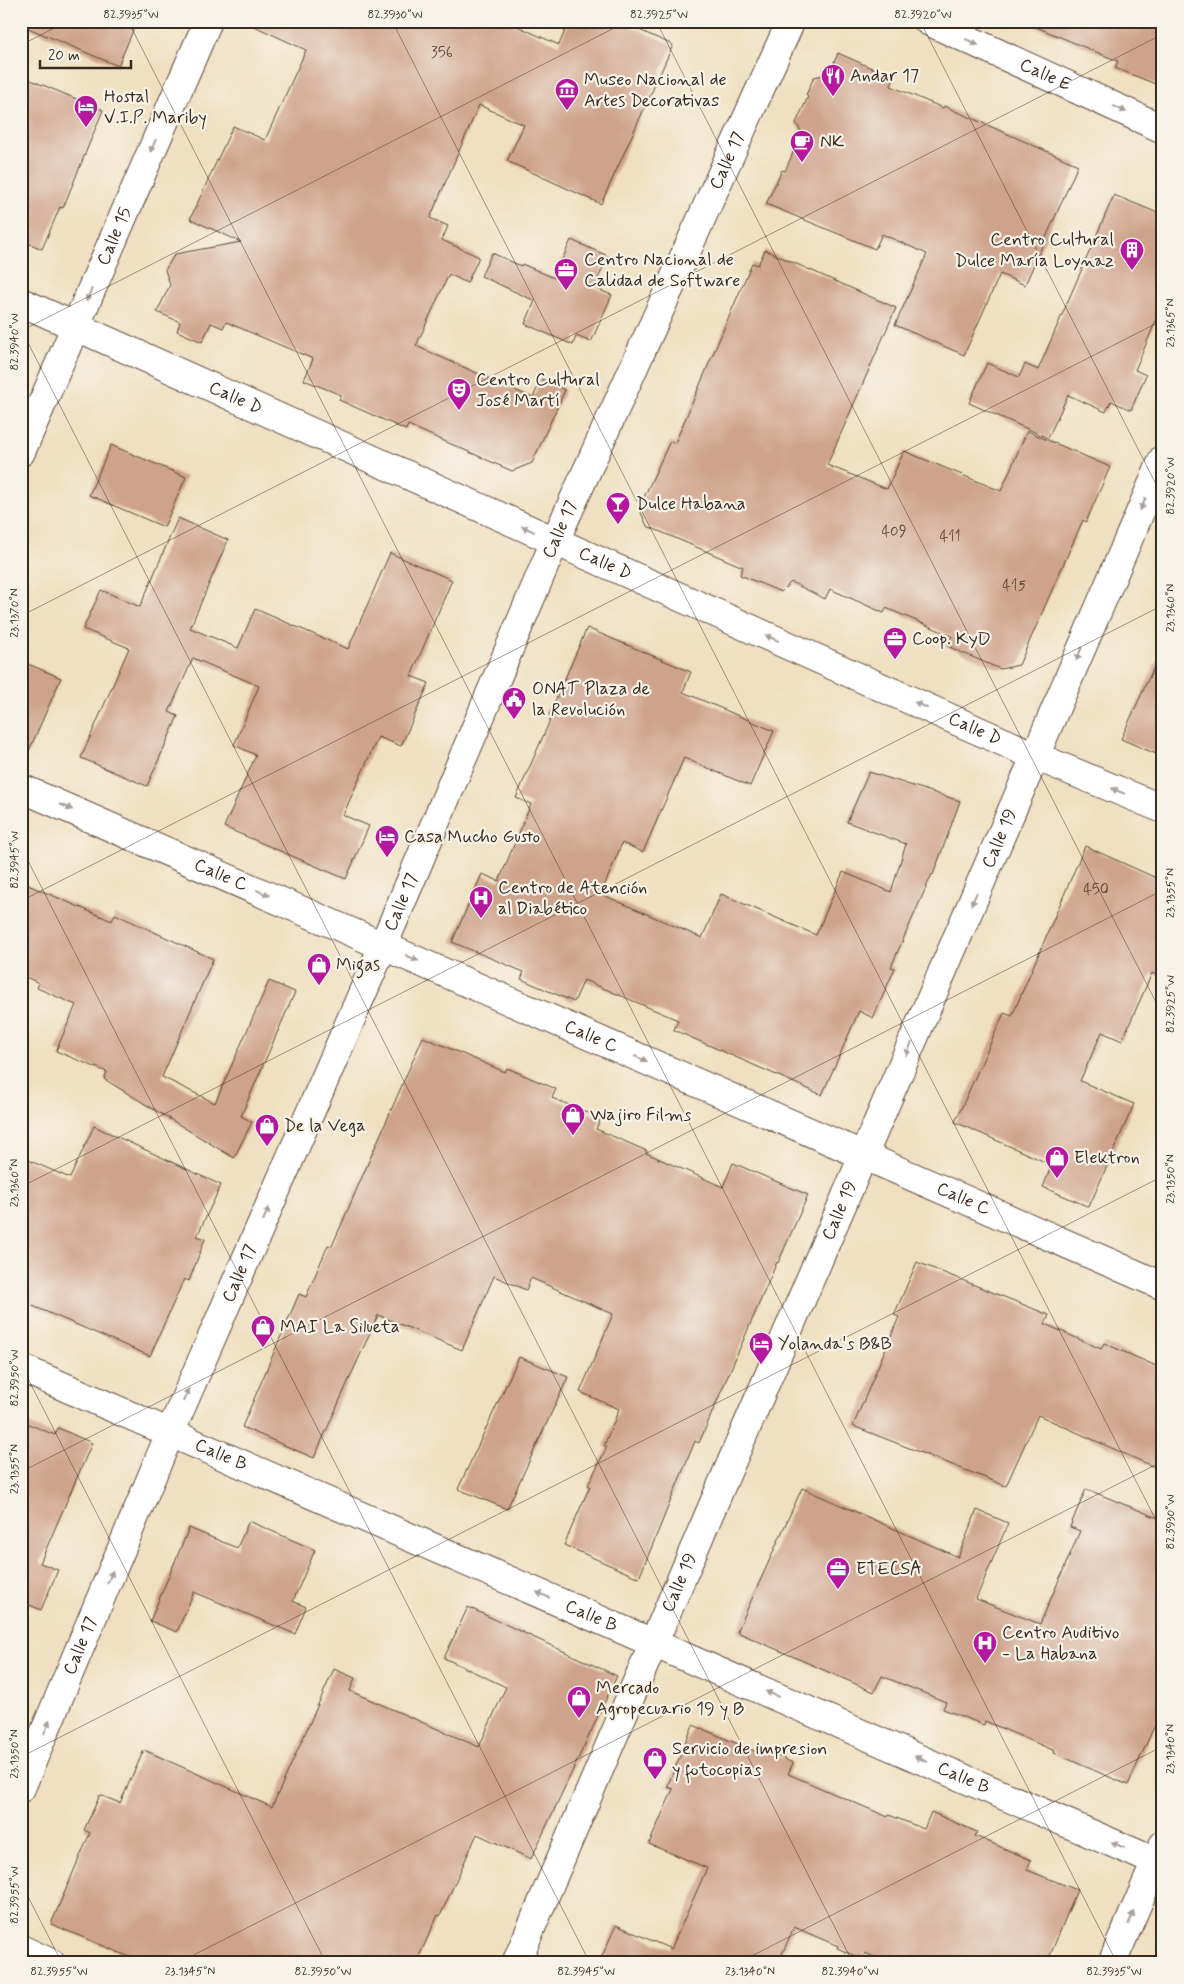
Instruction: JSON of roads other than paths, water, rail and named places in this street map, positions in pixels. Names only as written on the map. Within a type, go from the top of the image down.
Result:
[{"type":"street","name":"Calle 15","points":[[21,452],[208,21]]},
{"type":"street","name":"Calle 17","points":[[21,1788],[170,1432],[383,946],[556,541],[791,21]]},
{"type":"street","name":"Calle E","points":[[928,21],[1163,129]]},
{"type":"street","name":"Calle D","points":[[21,302],[1035,756],[1163,809]]},
{"type":"street","name":"Calle 19","points":[[516,1963],[1163,460]]},
{"type":"street","name":"Calle C","points":[[21,788],[1163,1286]]},
{"type":"street","name":"Calle B","points":[[21,1368],[654,1643],[1160,1857]]},
{"type":"street","points":[[1112,1963],[1160,1857]]},
{"type":"street","points":[[21,1949],[51,1963]]},
{"type":"place","name":"Andar 17","points":[[833,97]]},
{"type":"place","name":"Museo Nacional de Artes Decorativas","points":[[567,111]]},
{"type":"place","name":"Hostal V.I.P. Mariby","points":[[86,128]]},
{"type":"place","name":"NK","points":[[802,163]]},
{"type":"place","name":"Centro Cultural Dulce María Loynaz","points":[[1132,271]]},
{"type":"place","name":"Centro Nacional de Calidad de Software","points":[[566,291]]},
{"type":"place","name":"Centro Cultural José Martí","points":[[459,411]]},
{"type":"place","name":"Dulce Habana","points":[[618,525]]},
{"type":"place","name":"Coop. KyD","points":[[895,660]]},
{"type":"place","name":"ONAT Plaza de la Revolución","points":[[514,720]]},
{"type":"place","name":"Casa Mucho Gusto","points":[[387,858]]},
{"type":"place","name":"Centro de Atención al Diabético","points":[[481,919]]},
{"type":"place","name":"Migas","points":[[319,986]]},
{"type":"place","name":"Wajiro Films","points":[[573,1136]]},
{"type":"place","name":"De la Vega","points":[[267,1147]]},
{"type":"place","name":"Elektron","points":[[1057,1179]]},
{"type":"place","name":"MAI La Silueta","points":[[263,1348]]},
{"type":"place","name":"Yolanda's B&B","points":[[761,1365]]},
{"type":"place","name":"ETECSA","points":[[838,1590]]},
{"type":"place","name":"Centro Auditivo - La Habana","points":[[985,1664]]},
{"type":"place","name":"Mercado Agropecuario 19 y B","points":[[579,1719]]},
{"type":"place","name":"Servicio de impresion y fotocopias","points":[[655,1780]]}]
